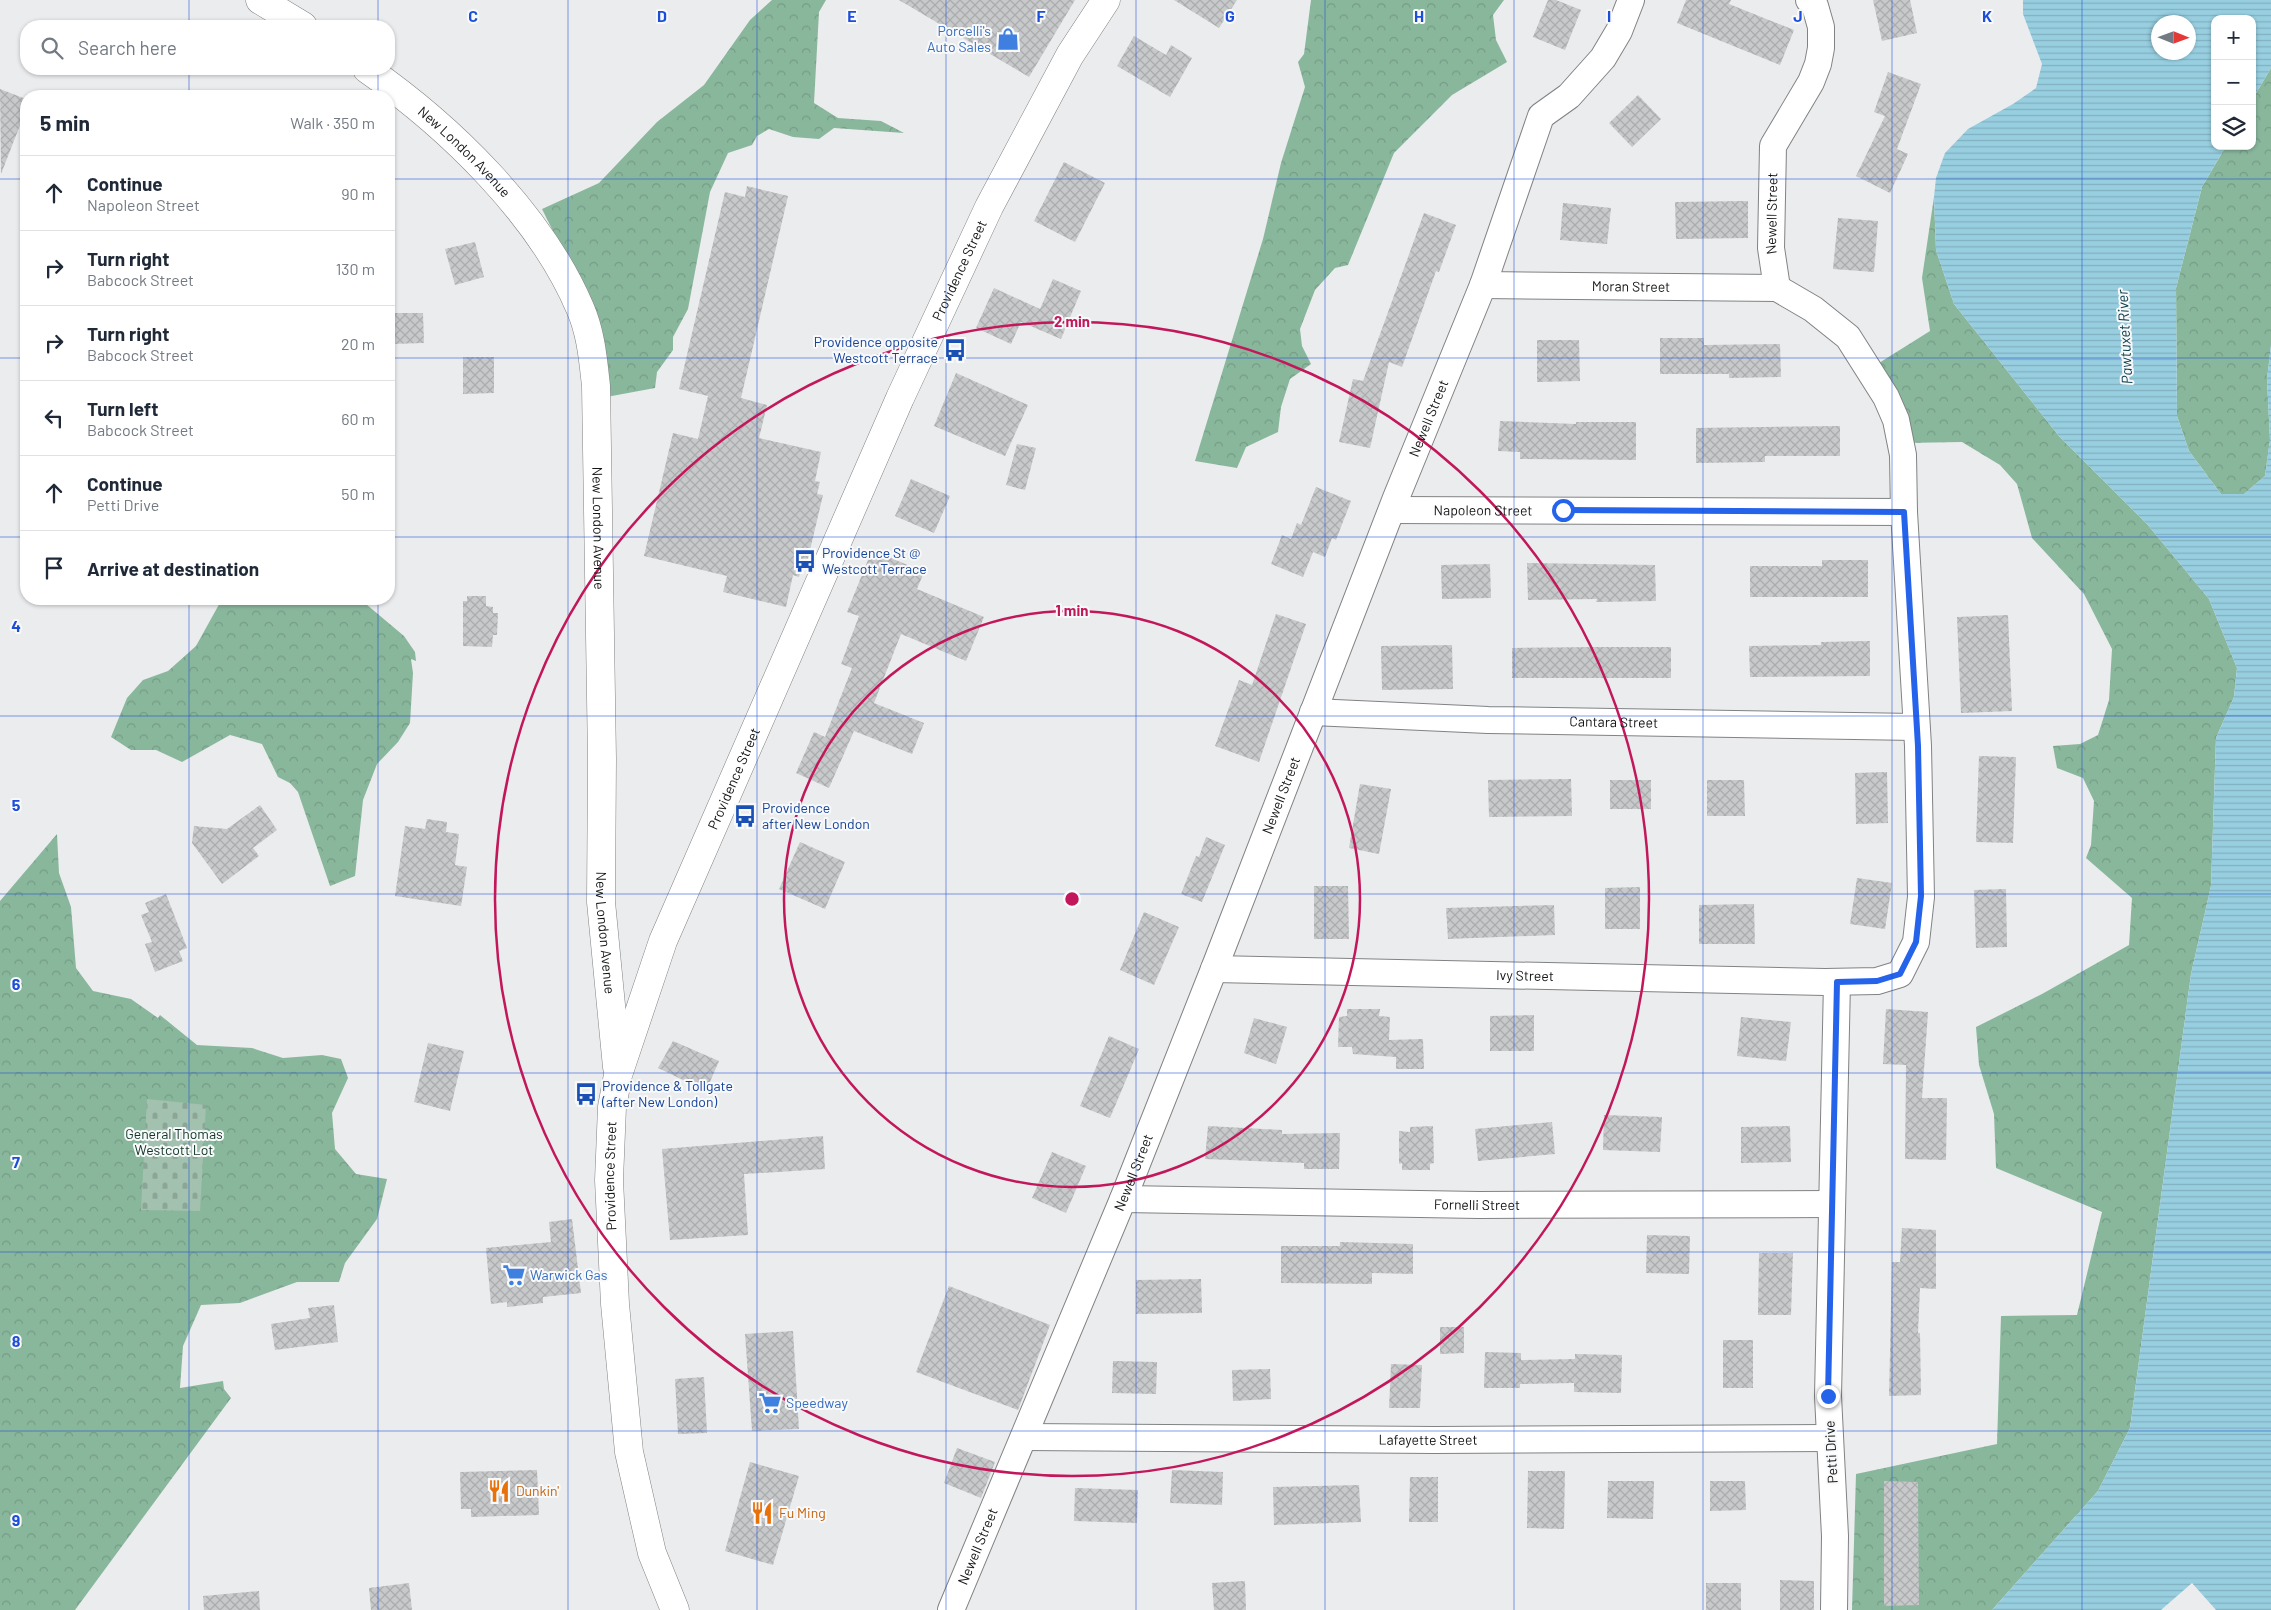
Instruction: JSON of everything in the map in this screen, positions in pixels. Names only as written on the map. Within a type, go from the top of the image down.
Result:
[{"type":"main road","points":[[260,0],[293,20]]},
{"type":"main road","name":"Providence Street","points":[[669,1605],[652,1553],[628,1452],[615,1304],[609,1180],[612,1107],[618,1075],[664,941],[900,398],[989,208],[1070,55],[1106,0]]},
{"type":"main road","name":"New London Avenue","points":[[376,75],[403,94],[491,176],[516,206],[552,257],[580,308],[592,345],[596,416],[602,759],[601,902],[618,1075]]},
{"type":"street","name":"Newell Street","points":[[951,1610],[1123,1198],[1214,969],[1392,510],[1483,284],[1541,116],[1569,96],[1603,58],[1619,31],[1631,0]]},
{"type":"street","name":"Newell Street","points":[[1777,288],[1771,248],[1773,146],[1811,82],[1818,64],[1821,48],[1821,27],[1815,6],[1809,0]]},
{"type":"street","name":"Moran Street","points":[[1483,284],[1777,288]]},
{"type":"street","points":[[1777,288],[1813,309],[1841,330],[1848,337],[1886,397],[1896,420],[1903,454],[1904,512]]},
{"type":"street","name":"Napoleon Street","points":[[1392,510],[1904,512]]},
{"type":"street","name":"Ivy Street","points":[[1214,969],[1837,982],[1877,981],[1900,974],[1916,942],[1921,896],[1916,727],[1904,512]]},
{"type":"street","name":"Cantara Street","points":[[1313,712],[1488,720],[1916,727]]},
{"type":"street","name":"Petti Drive","points":[[1834,1610],[1835,1536],[1828,1396],[1837,982]]},
{"type":"street","name":"Fornelli Street","points":[[1123,1198],[1479,1205],[1831,1204]]},
{"type":"street","name":"Lafayette Street","points":[[1024,1437],[1434,1440],[1830,1438]]},
{"type":"green space","points":[[772,0],[826,0],[819,12],[814,103],[838,118],[881,121],[904,133],[834,128],[819,139],[793,137],[769,129],[757,136],[752,145],[728,153],[710,192],[688,309],[673,337],[673,350],[657,372],[655,388],[601,398],[563,251],[542,209],[599,183],[657,122],[704,85],[750,20]]},
{"type":"green space","points":[[1311,0],[1504,0],[1493,15],[1496,40],[1507,62],[1452,95],[1394,153],[1348,265],[1335,268],[1315,290],[1300,329],[1302,346],[1311,364],[1290,379],[1281,407],[1278,432],[1246,447],[1237,468],[1195,461],[1263,239],[1281,163],[1305,87],[1298,62],[1304,54]]},
{"type":"green space","points":[[2271,68],[2271,345],[2267,379],[2270,440],[2265,476],[2244,494],[2221,494],[2189,451],[2177,416],[2176,288],[2202,187],[2224,150],[2256,150],[2256,93]]},
{"type":"green space","points":[[1934,197],[1936,250],[1954,304],[2059,436],[2147,524],[2209,599],[2237,668],[2234,697],[2216,738],[2211,886],[2191,974],[2130,1428],[2098,1491],[1992,1610],[1852,1610],[1856,1474],[1997,1444],[2001,1316],[2077,1315],[2102,1212],[1996,1168],[1994,1114],[1979,1065],[1976,1027],[2042,994],[2129,945],[2132,898],[2086,858],[2091,845],[2094,801],[2083,778],[2057,768],[2053,746],[2080,744],[2098,735],[2109,700],[2112,649],[2084,594],[2032,538],[2017,484],[2000,465],[1962,442],[1905,443],[1871,368],[1930,331],[1922,278]]},
{"type":"green space","points":[[219,605],[367,605],[404,636],[415,652],[416,661],[411,659],[413,673],[410,723],[398,742],[377,764],[363,800],[355,876],[330,886],[298,792],[290,783],[278,777],[262,744],[230,735],[182,762],[156,750],[131,750],[111,737],[127,698],[143,680],[168,671],[196,646]]},
{"type":"green space","points":[[57,834],[59,873],[71,907],[76,968],[93,991],[131,999],[158,1018],[160,1015],[197,1045],[252,1048],[283,1058],[322,1055],[341,1059],[348,1078],[332,1113],[335,1149],[356,1174],[387,1179],[377,1219],[345,1263],[339,1282],[297,1282],[240,1303],[201,1305],[183,1346],[180,1388],[223,1381],[224,1389],[231,1398],[75,1610],[0,1610],[0,901]]},
{"type":"green space","name":"General Thomas Westcott Lot","points":[[147,1099],[206,1105],[200,1211],[141,1210]]},
{"type":"water","name":"Pawtuxet River","points":[[2023,0],[2271,0],[2271,68],[2256,93],[2256,15],[2211,15],[2211,150],[2224,150],[2202,187],[2176,288],[2177,416],[2189,451],[2221,494],[2244,494],[2265,476],[2270,440],[2267,379],[2271,345],[2271,1610],[2216,1610],[2192,1583],[2161,1610],[1992,1610],[2098,1491],[2130,1428],[2191,974],[2211,886],[2216,738],[2234,697],[2237,668],[2209,599],[2147,524],[2059,436],[1954,304],[1936,250],[1934,197],[1936,178],[1945,153],[1968,129],[2013,104],[2036,88],[2042,64],[2023,14]]},
{"type":"building","name":"Porcelli's Auto Sales","points":[[899,0],[1075,0],[1029,77]]},
{"type":"building","points":[[1174,0],[1237,0],[1219,28]]},
{"type":"building","points":[[1548,0],[1556,0],[1581,10],[1565,50],[1533,37]]},
{"type":"building","points":[[1686,0],[1731,0],[1729,4],[1794,30],[1780,65],[1677,23]]},
{"type":"building","points":[[1873,0],[1910,0],[1917,33],[1882,41]]},
{"type":"building","points":[[1134,36],[1166,55],[1171,45],[1192,58],[1170,97],[1117,66]]},
{"type":"building","points":[[1888,72],[1921,84],[1897,149],[1908,154],[1890,193],[1856,176],[1885,116],[1874,112]]},
{"type":"building","points":[[0,89],[20,97],[20,125],[1,174]]},
{"type":"building","points":[[1638,95],[1661,119],[1632,147],[1609,123]]},
{"type":"building","points":[[1064,162],[1105,183],[1075,242],[1034,221]]},
{"type":"building","points":[[747,186],[788,196],[741,398],[767,405],[759,438],[821,452],[815,481],[820,482],[817,494],[823,495],[806,567],[802,566],[799,577],[793,575],[786,607],[723,592],[727,576],[644,556],[673,433],[698,439],[708,396],[679,389],[725,192],[745,197]]},
{"type":"building","points":[[1748,201],[1748,238],[1676,239],[1675,202]]},
{"type":"building","points":[[1563,203],[1611,208],[1607,244],[1560,240]]},
{"type":"building","points":[[1424,213],[1456,225],[1439,272],[1436,271],[1402,367],[1389,362],[1370,448],[1339,442],[1353,379],[1363,381]]},
{"type":"building","points":[[1838,218],[1878,221],[1874,272],[1833,269]]},
{"type":"building","points":[[475,242],[484,277],[455,285],[445,249]]},
{"type":"building","points":[[1053,279],[1081,291],[1061,339],[1021,322],[1011,344],[976,328],[994,288],[1040,309]]},
{"type":"building","points":[[395,313],[423,313],[424,343],[395,344]]},
{"type":"building","points":[[1660,338],[1704,338],[1704,345],[1780,344],[1781,377],[1729,378],[1729,374],[1660,374]]},
{"type":"building","points":[[1537,340],[1579,340],[1580,381],[1537,382]]},
{"type":"building","points":[[463,357],[494,357],[494,393],[463,394]]},
{"type":"building","points":[[956,373],[1028,405],[1005,456],[934,426]]},
{"type":"building","points":[[1500,421],[1576,424],[1576,422],[1636,422],[1636,460],[1520,459],[1520,452],[1498,451]]},
{"type":"building","points":[[1840,426],[1840,456],[1765,456],[1765,462],[1696,463],[1696,428]]},
{"type":"building","points":[[1017,444],[1036,448],[1025,490],[1006,485]]},
{"type":"building","points":[[911,479],[950,496],[934,533],[895,516]]},
{"type":"building","points":[[1316,487],[1351,501],[1336,540],[1332,538],[1325,557],[1313,552],[1303,577],[1271,564],[1282,535],[1291,539],[1297,523],[1301,525]]},
{"type":"building","points":[[872,550],[924,572],[917,589],[984,617],[966,661],[901,634],[874,703],[924,723],[912,754],[854,731],[829,788],[796,773],[814,732],[825,737],[852,668],[841,664],[859,616],[847,612]]},
{"type":"building","points":[[1822,560],[1868,560],[1868,597],[1750,597],[1750,566],[1822,566]]},
{"type":"building","points":[[1527,563],[1655,565],[1656,601],[1596,602],[1597,599],[1528,600]]},
{"type":"building","points":[[1490,564],[1491,598],[1442,599],[1441,565]]},
{"type":"building","points":[[467,596],[486,596],[486,606],[493,607],[493,613],[498,613],[497,635],[493,635],[492,647],[463,646],[463,601],[467,601]]},
{"type":"building","points":[[1276,614],[1306,624],[1259,762],[1215,746],[1239,680],[1252,685]]},
{"type":"building","points":[[2008,615],[2012,711],[1961,713],[1957,617]]},
{"type":"building","points":[[1870,641],[1870,676],[1750,677],[1749,646],[1821,645],[1821,642]]},
{"type":"building","points":[[1452,645],[1453,689],[1382,690],[1381,646]]},
{"type":"building","points":[[1671,647],[1671,678],[1512,678],[1512,648]]},
{"type":"building","points":[[1979,756],[2016,757],[2013,843],[1976,842]]},
{"type":"building","points":[[1887,772],[1888,823],[1856,824],[1855,773]]},
{"type":"building","points":[[1571,779],[1572,816],[1489,817],[1488,780]]},
{"type":"building","points":[[1610,780],[1651,780],[1651,809],[1610,809]]},
{"type":"building","points":[[1707,780],[1744,780],[1745,816],[1707,816]]},
{"type":"building","points":[[1360,784],[1391,789],[1379,854],[1349,848]]},
{"type":"building","points":[[260,805],[277,830],[253,848],[259,856],[222,884],[192,843],[194,826],[227,829]]},
{"type":"building","points":[[427,819],[447,822],[446,832],[459,834],[455,865],[467,867],[461,906],[395,896],[405,826],[425,829]]},
{"type":"building","points":[[1206,837],[1225,845],[1202,902],[1181,894],[1196,856],[1199,857]]},
{"type":"building","points":[[800,842],[845,862],[825,909],[779,889]]},
{"type":"building","points":[[1857,878],[1892,883],[1885,929],[1850,924]]},
{"type":"building","points":[[1314,886],[1348,886],[1349,939],[1314,939]]},
{"type":"building","points":[[1640,887],[1640,929],[1605,929],[1605,888]]},
{"type":"building","points":[[2006,889],[2007,947],[1976,948],[1974,890]]},
{"type":"building","points":[[166,894],[187,948],[179,951],[183,961],[155,972],[145,944],[152,942],[141,915],[149,912],[145,903]]},
{"type":"building","points":[[1754,904],[1755,944],[1699,944],[1699,905]]},
{"type":"building","points":[[1554,905],[1555,935],[1448,939],[1446,908]]},
{"type":"building","points":[[1144,912],[1179,927],[1154,985],[1120,970]]},
{"type":"building","points":[[1347,1009],[1380,1009],[1379,1016],[1390,1017],[1389,1040],[1423,1039],[1424,1069],[1396,1069],[1396,1057],[1353,1054],[1352,1047],[1338,1047],[1339,1017],[1347,1016]]},
{"type":"building","points":[[1886,1009],[1928,1012],[1922,1098],[1947,1098],[1946,1160],[1905,1159],[1906,1065],[1883,1064]]},
{"type":"building","points":[[1534,1015],[1534,1051],[1490,1051],[1490,1016]]},
{"type":"building","points":[[1741,1017],[1791,1022],[1786,1061],[1737,1056]]},
{"type":"building","points":[[1254,1018],[1287,1027],[1276,1064],[1244,1053]]},
{"type":"building","points":[[1109,1036],[1139,1049],[1110,1118],[1080,1106]]},
{"type":"building","points":[[673,1041],[719,1061],[706,1091],[658,1068]]},
{"type":"building","points":[[428,1043],[464,1051],[450,1111],[414,1102]]},
{"type":"building","points":[[1604,1115],[1662,1117],[1660,1152],[1603,1150]]},
{"type":"building","points":[[1552,1122],[1555,1154],[1478,1161],[1475,1129]]},
{"type":"building","points":[[1208,1126],[1282,1130],[1282,1134],[1340,1133],[1339,1169],[1304,1169],[1304,1163],[1205,1159]]},
{"type":"building","points":[[1433,1126],[1434,1163],[1430,1164],[1430,1170],[1402,1170],[1402,1163],[1399,1164],[1399,1131],[1410,1132],[1410,1127]]},
{"type":"building","points":[[1790,1126],[1791,1162],[1741,1163],[1741,1127]]},
{"type":"building","points":[[823,1136],[825,1169],[744,1174],[748,1235],[670,1240],[662,1149]]},
{"type":"building","points":[[1052,1152],[1086,1166],[1066,1213],[1032,1198]]},
{"type":"building","points":[[572,1219],[581,1293],[543,1297],[543,1303],[507,1307],[507,1302],[491,1304],[486,1248],[551,1242],[549,1222]]},
{"type":"building","points":[[1902,1228],[1936,1230],[1936,1289],[1920,1288],[1918,1333],[1920,1333],[1921,1395],[1889,1396],[1892,1262],[1900,1262]]},
{"type":"building","points":[[1647,1235],[1690,1236],[1689,1274],[1646,1273]]},
{"type":"building","points":[[1340,1242],[1413,1244],[1413,1274],[1372,1273],[1372,1284],[1281,1283],[1281,1246],[1340,1246]]},
{"type":"building","points":[[1759,1253],[1793,1253],[1791,1315],[1758,1315]]},
{"type":"building","points":[[1201,1279],[1202,1313],[1136,1314],[1136,1280]]},
{"type":"building","points":[[949,1286],[1050,1325],[1018,1410],[916,1372]]},
{"type":"building","points":[[334,1305],[338,1342],[275,1350],[271,1324],[310,1318],[308,1308]]},
{"type":"building","points":[[1440,1327],[1464,1327],[1464,1353],[1440,1354]]},
{"type":"building","points":[[793,1331],[799,1429],[752,1431],[745,1334]]},
{"type":"building","points":[[1723,1340],[1753,1340],[1753,1388],[1723,1388]]},
{"type":"building","points":[[1485,1352],[1521,1353],[1521,1360],[1575,1359],[1575,1354],[1622,1355],[1621,1393],[1574,1392],[1574,1383],[1520,1384],[1520,1388],[1484,1388]]},
{"type":"building","points":[[1113,1361],[1157,1362],[1156,1394],[1112,1393]]},
{"type":"building","points":[[1391,1364],[1422,1365],[1420,1408],[1389,1408]]},
{"type":"building","points":[[1270,1369],[1271,1399],[1233,1401],[1232,1370]]},
{"type":"building","points":[[704,1377],[707,1433],[678,1434],[675,1379]]},
{"type":"building","points":[[957,1448],[995,1462],[981,1498],[944,1483]]},
{"type":"building","name":"Fu Ming","points":[[750,1462],[799,1476],[773,1565],[725,1551]]},
{"type":"building","name":"Dunkin'","points":[[537,1470],[539,1515],[471,1517],[471,1509],[461,1509],[460,1472]]},
{"type":"building","points":[[1172,1470],[1223,1472],[1222,1505],[1170,1503]]},
{"type":"building","points":[[1528,1471],[1565,1471],[1564,1529],[1527,1528]]},
{"type":"building","points":[[1410,1477],[1438,1477],[1438,1522],[1409,1522]]},
{"type":"building","points":[[1608,1481],[1654,1481],[1653,1519],[1607,1518]]},
{"type":"building","points":[[1710,1481],[1745,1481],[1746,1510],[1710,1511]]},
{"type":"building","points":[[1884,1481],[1918,1482],[1919,1605],[1884,1606]]},
{"type":"building","points":[[1359,1485],[1361,1522],[1274,1525],[1273,1487]]},
{"type":"building","points":[[1075,1488],[1138,1490],[1137,1523],[1074,1521]]},
{"type":"building","points":[[1780,1580],[1814,1581],[1814,1610],[1780,1610]]},
{"type":"building","points":[[1245,1581],[1246,1610],[1214,1610],[1212,1583]]},
{"type":"building","points":[[409,1583],[412,1610],[371,1610],[369,1588]]},
{"type":"building","points":[[1706,1583],[1741,1583],[1741,1610],[1706,1610]]},
{"type":"building","points":[[259,1591],[260,1610],[204,1610],[203,1596]]},
{"type":"place","name":"Porcelli's Auto Sales","points":[[1008,39]]},
{"type":"place","name":"Providence opposite Westcott Terrace","points":[[955,350]]},
{"type":"place","name":"Providence St @ Westcott Terrace","points":[[805,561]]},
{"type":"place","name":"Providence after New London","points":[[745,816]]},
{"type":"place","name":"Providence & Tollgate (after New London)","points":[[586,1094]]},
{"type":"place","name":"Warwick Gas","points":[[514,1275]]},
{"type":"place","name":"Speedway","points":[[770,1403]]},
{"type":"place","name":"Dunkin'","points":[[499,1491]]},
{"type":"place","name":"Fu Ming","points":[[762,1513]]},
{"type":"route","points":[[1563,510],[1904,512],[1918,746],[1920,926],[1916,942],[1900,974],[1877,981],[1837,982],[1828,1396]]}]
